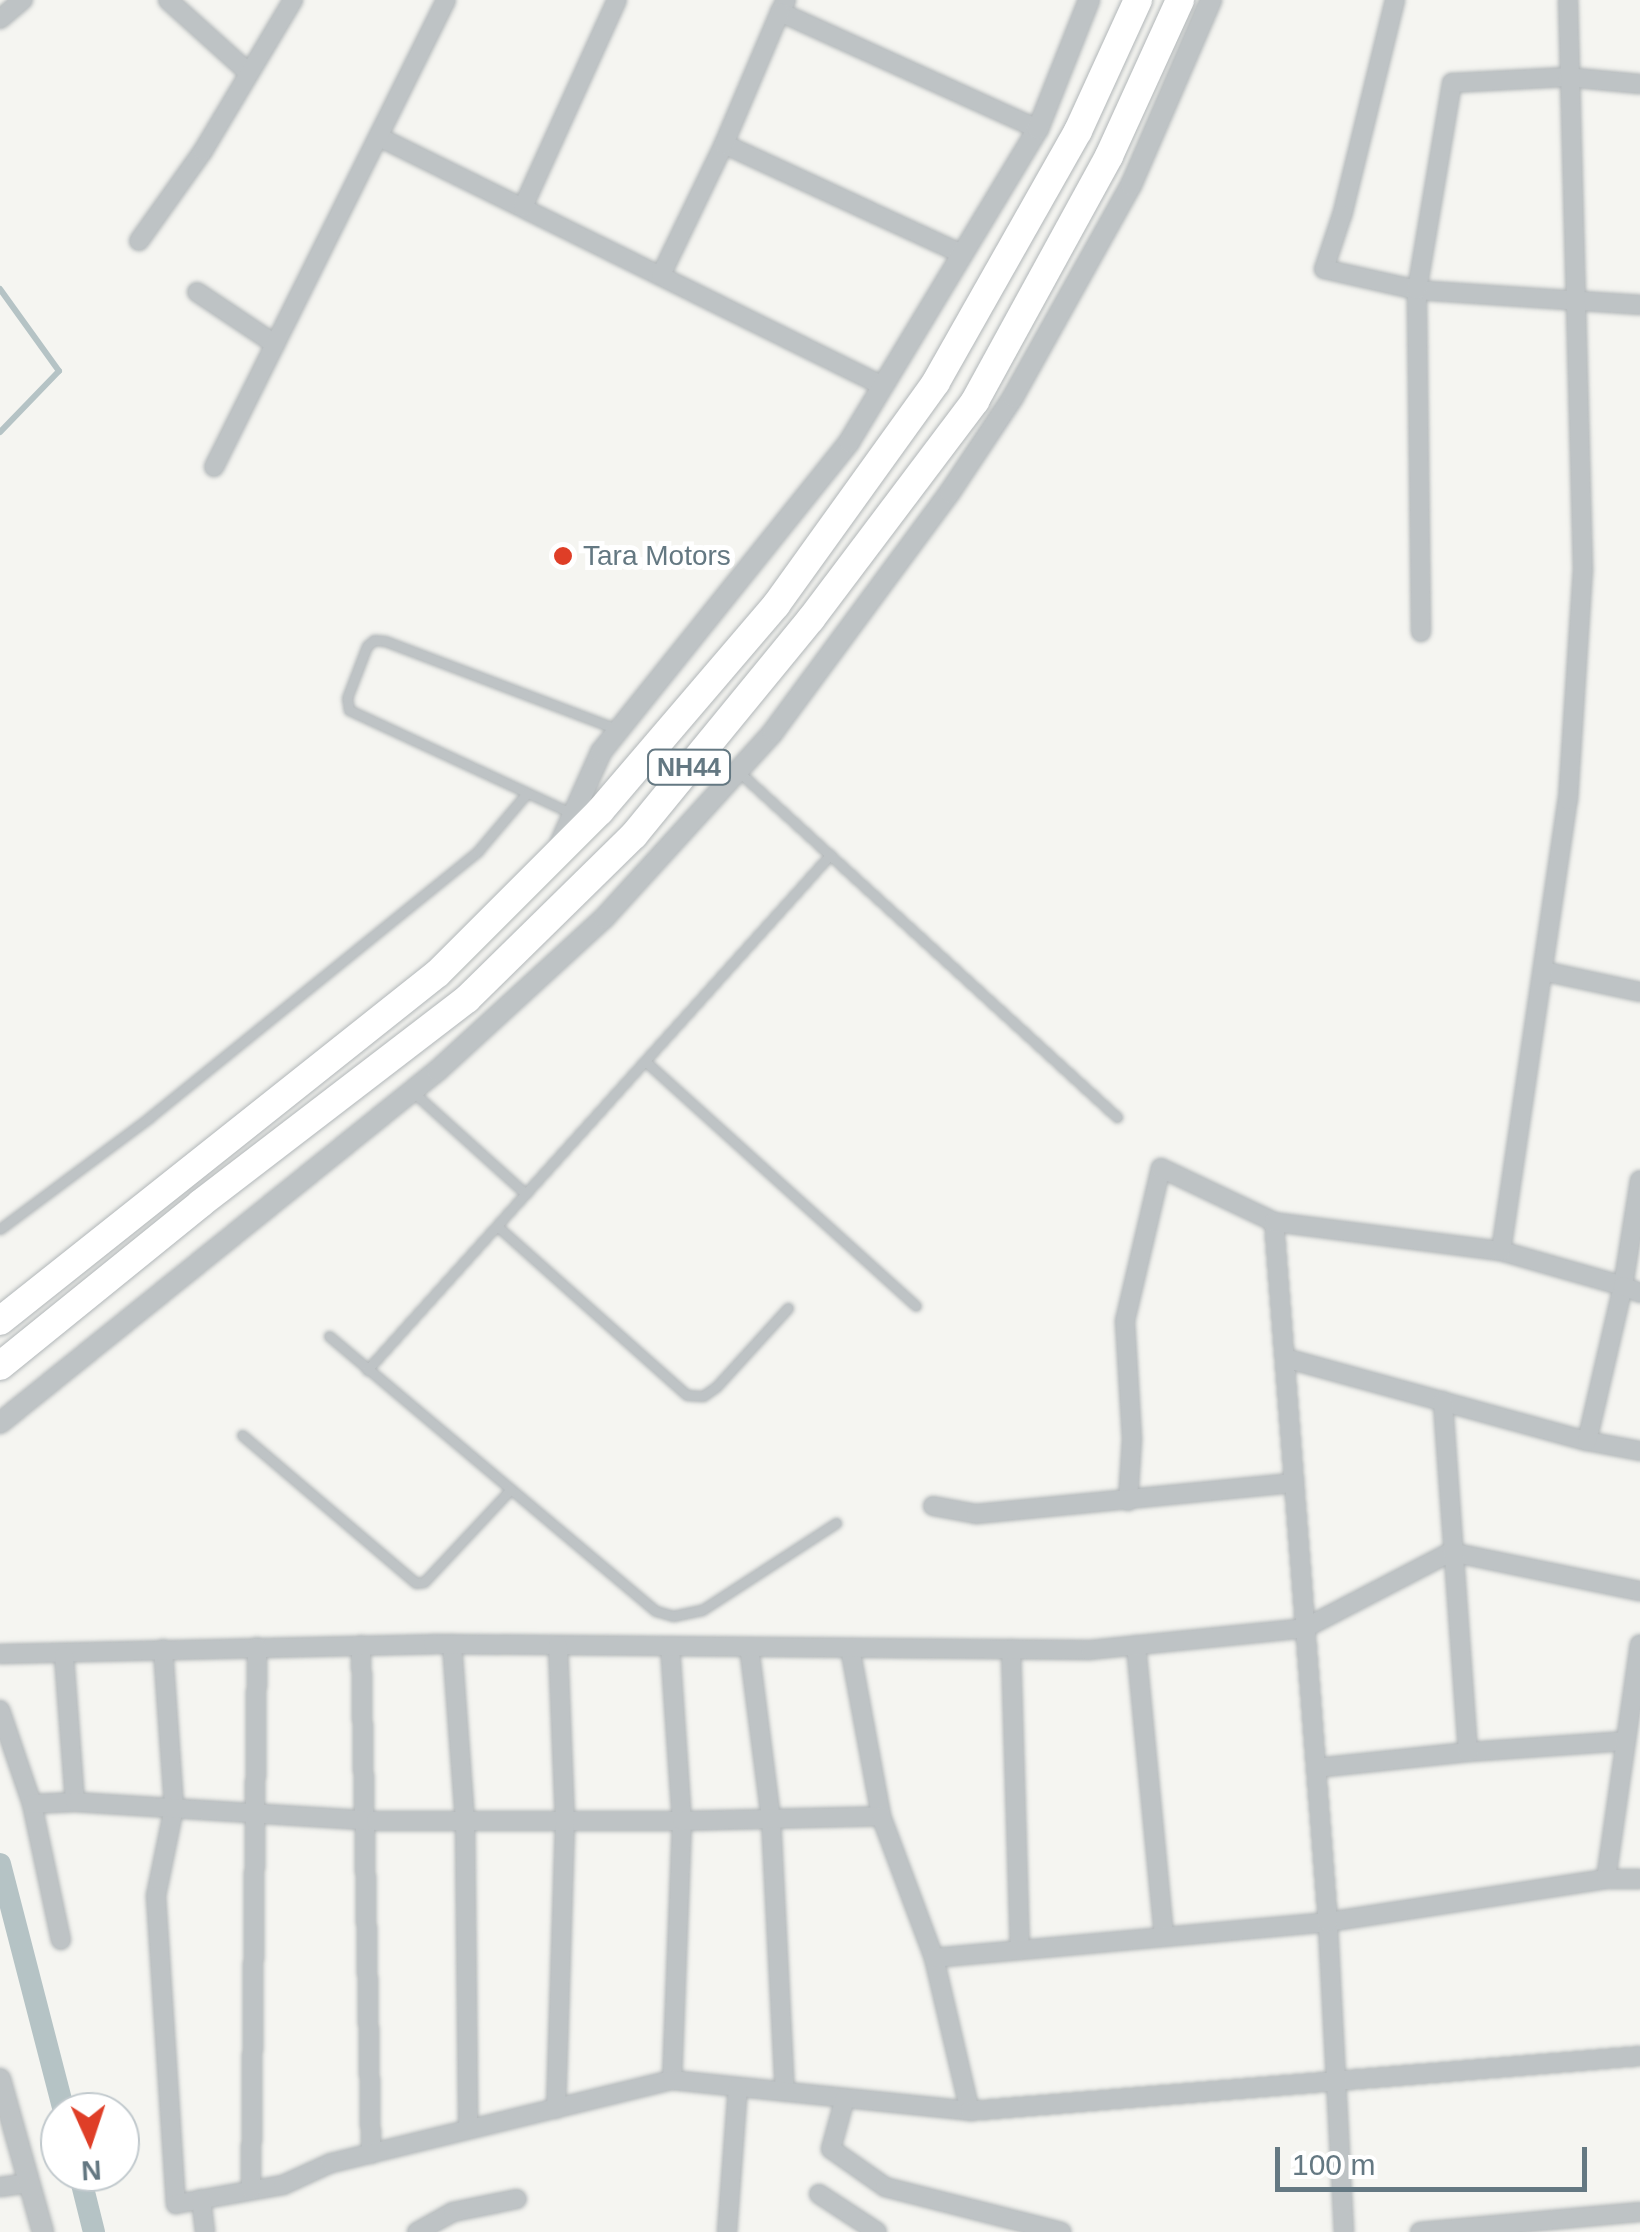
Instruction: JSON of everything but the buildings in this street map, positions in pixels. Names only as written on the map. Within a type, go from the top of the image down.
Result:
[{"type":"highway","name":"NH44","points":[[0,1321],[438,973],[600,811],[776,605],[936,382],[1078,131],[1138,0]]},
{"type":"highway","name":"NH44","points":[[0,1366],[202,1203],[466,999],[634,835],[811,619],[975,401],[1110,156],[1180,0]]},
{"type":"street","points":[[0,19],[23,0]]},
{"type":"street","points":[[168,0],[249,73]]},
{"type":"street","points":[[138,241],[203,151],[293,0]]},
{"type":"street","points":[[214,467],[446,0]]},
{"type":"street","points":[[523,208],[617,0]]},
{"type":"street","points":[[554,857],[601,752],[849,442],[1038,129],[1089,0]]},
{"type":"street","points":[[0,1423],[412,1091],[604,918],[773,732],[917,538],[1013,398],[1131,185],[1211,0]]},
{"type":"street","points":[[1395,0],[1342,215],[1324,269],[1417,290],[1640,305]]},
{"type":"street","points":[[1501,1251],[1568,800],[1583,570],[1578,301],[1567,77],[1568,0]]},
{"type":"street","points":[[662,275],[783,6],[1038,129]]},
{"type":"street","points":[[1420,632],[1417,290],[1452,83],[1567,77],[1640,84]]},
{"type":"street","points":[[379,136],[883,386]]},
{"type":"street","points":[[724,144],[962,254]]},
{"type":"street","points":[[197,292],[275,344]]},
{"type":"street","points":[[1543,970],[1640,992]]},
{"type":"street","points":[[1128,1502],[1132,1439],[1126,1321],[1161,1168],[1274,1222],[1501,1251],[1631,1290]]},
{"type":"street","points":[[1586,1441],[1631,1290],[1640,1180]]},
{"type":"street","points":[[1274,1222],[1328,1922],[1344,2232]]},
{"type":"street","points":[[1284,1358],[1586,1441],[1640,1451]]},
{"type":"street","points":[[1443,1401],[1468,1752]]},
{"type":"street","points":[[933,1506],[968,1514],[1128,1502],[1294,1483]]},
{"type":"street","points":[[0,1654],[64,1656],[163,1649],[452,1644],[1011,1650],[1136,1645],[1305,1628],[1451,1552],[1640,1591]]},
{"type":"street","points":[[452,1644],[465,1821],[468,2128]]},
{"type":"street","points":[[1606,1879],[1640,1644]]},
{"type":"street","points":[[556,2109],[565,1821],[558,1645]]},
{"type":"street","points":[[1136,1645],[1164,1937]]},
{"type":"street","points":[[361,1646],[370,2154]]},
{"type":"street","points":[[670,1646],[682,1821],[672,2080]]},
{"type":"street","points":[[749,1647],[770,1819],[785,2092]]},
{"type":"street","points":[[252,2190],[257,1648]]},
{"type":"street","points":[[850,1648],[881,1816],[934,1958],[970,2111]]},
{"type":"street","points":[[163,1649],[174,1808],[156,1896],[163,2061],[176,2204],[283,2184],[331,2164],[672,2080],[970,2111],[1640,2056]]},
{"type":"street","points":[[1011,1650],[1020,1950]]},
{"type":"street","points":[[64,1656],[74,1802]]},
{"type":"street","points":[[0,1710],[32,1804],[61,1940]]},
{"type":"street","points":[[1316,1768],[1626,1741]]},
{"type":"street","points":[[32,1804],[74,1802],[362,1820],[682,1821],[881,1816]]},
{"type":"street","points":[[934,1958],[1328,1922],[1606,1879],[1640,1880]]},
{"type":"street","points":[[0,2078],[43,2232]]},
{"type":"street","points":[[727,2232],[738,2087]]},
{"type":"street","points":[[845,2098],[831,2148],[884,2187],[1061,2232]]},
{"type":"street","points":[[0,2186],[29,2183]]},
{"type":"street","points":[[819,2194],[877,2232]]},
{"type":"street","points":[[417,2232],[453,2212],[517,2198]]},
{"type":"street","points":[[201,2199],[205,2232]]},
{"type":"street","points":[[1420,2232],[1640,2212]]},
{"type":"lane","points":[[574,814],[348,710],[347,698],[367,646],[374,640],[385,641],[619,730]]},
{"type":"lane","points":[[738,771],[1118,1117]]},
{"type":"lane","points":[[0,1229],[150,1117],[478,851],[526,792]]},
{"type":"lane","points":[[368,1370],[830,855]]},
{"type":"lane","points":[[645,1062],[916,1306]]},
{"type":"lane","points":[[412,1091],[526,1194]]},
{"type":"lane","points":[[497,1226],[687,1395],[703,1396],[716,1387],[788,1308]]},
{"type":"lane","points":[[329,1336],[645,1602],[673,1616],[702,1610],[836,1523]]},
{"type":"lane","points":[[242,1435],[416,1583],[424,1582],[511,1489]]},
{"type":"waterway","points":[[0,289],[59,371],[0,432]]},
{"type":"waterway","points":[[0,1864],[59,2092]]},
{"type":"waterway","points":[[84,2192],[94,2232]]},
{"type":"place","name":"Tara Motors","points":[[563,556]]}]
